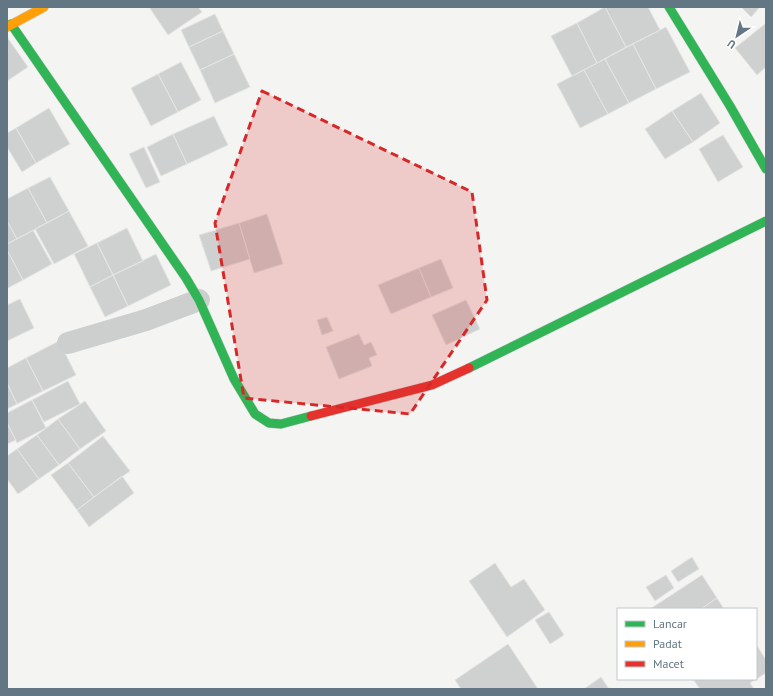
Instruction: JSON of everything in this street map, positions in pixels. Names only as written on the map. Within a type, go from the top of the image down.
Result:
[{"type":"street","points":[[44,7],[9,26],[186,278],[199,300],[234,379],[255,414],[269,423],[281,424],[432,385],[766,221]]},
{"type":"street","points":[[669,7],[730,106],[766,169]]},
{"type":"street","points":[[68,343],[146,320],[199,300]]},
{"type":"highlighted area","points":[[262,91],[472,192],[487,300],[410,414],[244,398],[215,223]]},
{"type":"building","points":[[149,7],[198,7],[202,12],[168,35]]},
{"type":"building","points":[[605,7],[648,7],[660,30],[626,47]]},
{"type":"building","points":[[605,7],[626,47],[597,63],[577,23]]},
{"type":"building","points":[[741,7],[760,7],[751,17]]},
{"type":"building","points":[[215,14],[223,31],[189,47],[181,30]]},
{"type":"building","points":[[577,23],[597,63],[572,76],[551,36]]},
{"type":"building","points":[[766,23],[766,67],[757,75],[735,48]]},
{"type":"building","points":[[666,27],[690,72],[656,89],[633,44]]},
{"type":"building","points":[[223,31],[234,54],[200,70],[189,47]]},
{"type":"building","points":[[7,37],[28,67],[7,81]]},
{"type":"building","points":[[633,44],[656,89],[629,103],[605,59]]},
{"type":"building","points":[[234,54],[250,87],[215,103],[200,70]]},
{"type":"building","points":[[605,59],[629,103],[608,114],[584,70]]},
{"type":"building","points":[[181,62],[201,100],[178,112],[158,74]]},
{"type":"building","points":[[584,70],[608,114],[580,128],[557,84]]},
{"type":"building","points":[[158,74],[178,112],[151,126],[131,88]]},
{"type":"building","points":[[701,93],[720,123],[693,142],[672,111]]},
{"type":"building","points":[[49,108],[70,144],[36,163],[16,128]]},
{"type":"building","points":[[672,111],[693,142],[665,159],[645,129]]},
{"type":"building","points":[[214,116],[228,145],[187,164],[173,134]]},
{"type":"building","points":[[16,128],[36,163],[22,172],[7,147],[7,133]]},
{"type":"building","points":[[173,134],[187,164],[161,176],[147,147]]},
{"type":"building","points":[[723,135],[743,167],[718,182],[699,149]]},
{"type":"building","points":[[144,147],[160,182],[146,188],[129,154]]},
{"type":"building","points":[[50,177],[69,211],[47,223],[28,188]]},
{"type":"building","points":[[28,188],[47,223],[17,239],[7,221],[7,199]]},
{"type":"building","points":[[69,211],[88,246],[54,264],[35,229]]},
{"type":"building","points":[[267,214],[283,264],[254,273],[239,223]]},
{"type":"building","points":[[7,221],[17,239],[7,244]]},
{"type":"building","points":[[239,223],[250,259],[211,271],[199,235]]},
{"type":"building","points":[[127,228],[143,261],[113,275],[97,243]]},
{"type":"building","points":[[33,230],[52,264],[23,280],[7,250],[7,244]]},
{"type":"building","points":[[97,243],[113,275],[90,287],[74,254]]},
{"type":"building","points":[[7,250],[23,280],[8,288],[7,287]]},
{"type":"building","points":[[156,254],[171,285],[128,306],[113,275]]},
{"type":"building","points":[[441,259],[453,288],[431,297],[419,268]]},
{"type":"building","points":[[419,268],[431,297],[391,314],[378,285]]},
{"type":"building","points":[[113,275],[128,306],[105,317],[90,287]]},
{"type":"building","points":[[20,299],[34,328],[7,341],[7,305]]},
{"type":"building","points":[[466,300],[480,329],[446,345],[432,315]]},
{"type":"building","points":[[327,317],[333,331],[322,335],[317,320]]},
{"type":"building","points":[[359,334],[364,345],[371,342],[377,355],[369,358],[372,366],[339,379],[326,347]]},
{"type":"building","points":[[59,341],[76,375],[43,391],[26,358]]},
{"type":"building","points":[[26,358],[43,391],[17,404],[7,383],[7,368]]},
{"type":"building","points":[[68,381],[80,404],[44,422],[32,400]]},
{"type":"building","points":[[7,383],[17,404],[7,409]]},
{"type":"building","points":[[32,400],[46,428],[17,443],[7,423],[7,413]]},
{"type":"building","points":[[85,401],[106,431],[80,449],[58,419]]},
{"type":"building","points":[[58,419],[80,449],[59,465],[37,435]]},
{"type":"building","points":[[7,423],[16,440],[7,444]]},
{"type":"building","points":[[37,435],[59,465],[39,479],[17,449]]},
{"type":"building","points":[[103,436],[130,471],[94,497],[68,463]]},
{"type":"building","points":[[17,449],[39,479],[18,494],[7,479],[7,456]]},
{"type":"building","points":[[68,463],[94,497],[77,510],[51,475]]},
{"type":"building","points":[[122,476],[134,493],[89,527],[77,510]]},
{"type":"building","points":[[692,557],[699,569],[678,582],[671,571]]},
{"type":"building","points":[[495,563],[511,587],[524,579],[545,610],[507,637],[469,581]]},
{"type":"building","points":[[666,575],[674,588],[655,601],[646,587]]},
{"type":"building","points":[[702,575],[717,598],[702,608],[652,608]]},
{"type":"building","points":[[717,598],[723,608],[702,608]]},
{"type":"building","points":[[549,612],[564,635],[550,644],[535,620]]},
{"type":"building","points":[[508,644],[538,689],[461,689],[455,680]]},
{"type":"building","points":[[757,646],[766,660],[766,673],[757,679]]},
{"type":"building","points":[[601,677],[609,689],[584,689]]},
{"type":"building","points":[[694,680],[755,680],[750,683],[754,689],[700,689]]},
{"type":"traffic: fast","points":[[669,7],[730,106],[766,169]]},
{"type":"traffic: fast","points":[[11,24],[186,278],[199,300],[234,379],[255,414],[269,423],[281,424],[311,416]]},
{"type":"traffic: fast","points":[[469,368],[766,221]]},
{"type":"traffic: slow","points":[[7,27],[44,7]]},
{"type":"traffic: jam","points":[[311,416],[432,385],[469,368]]}]
